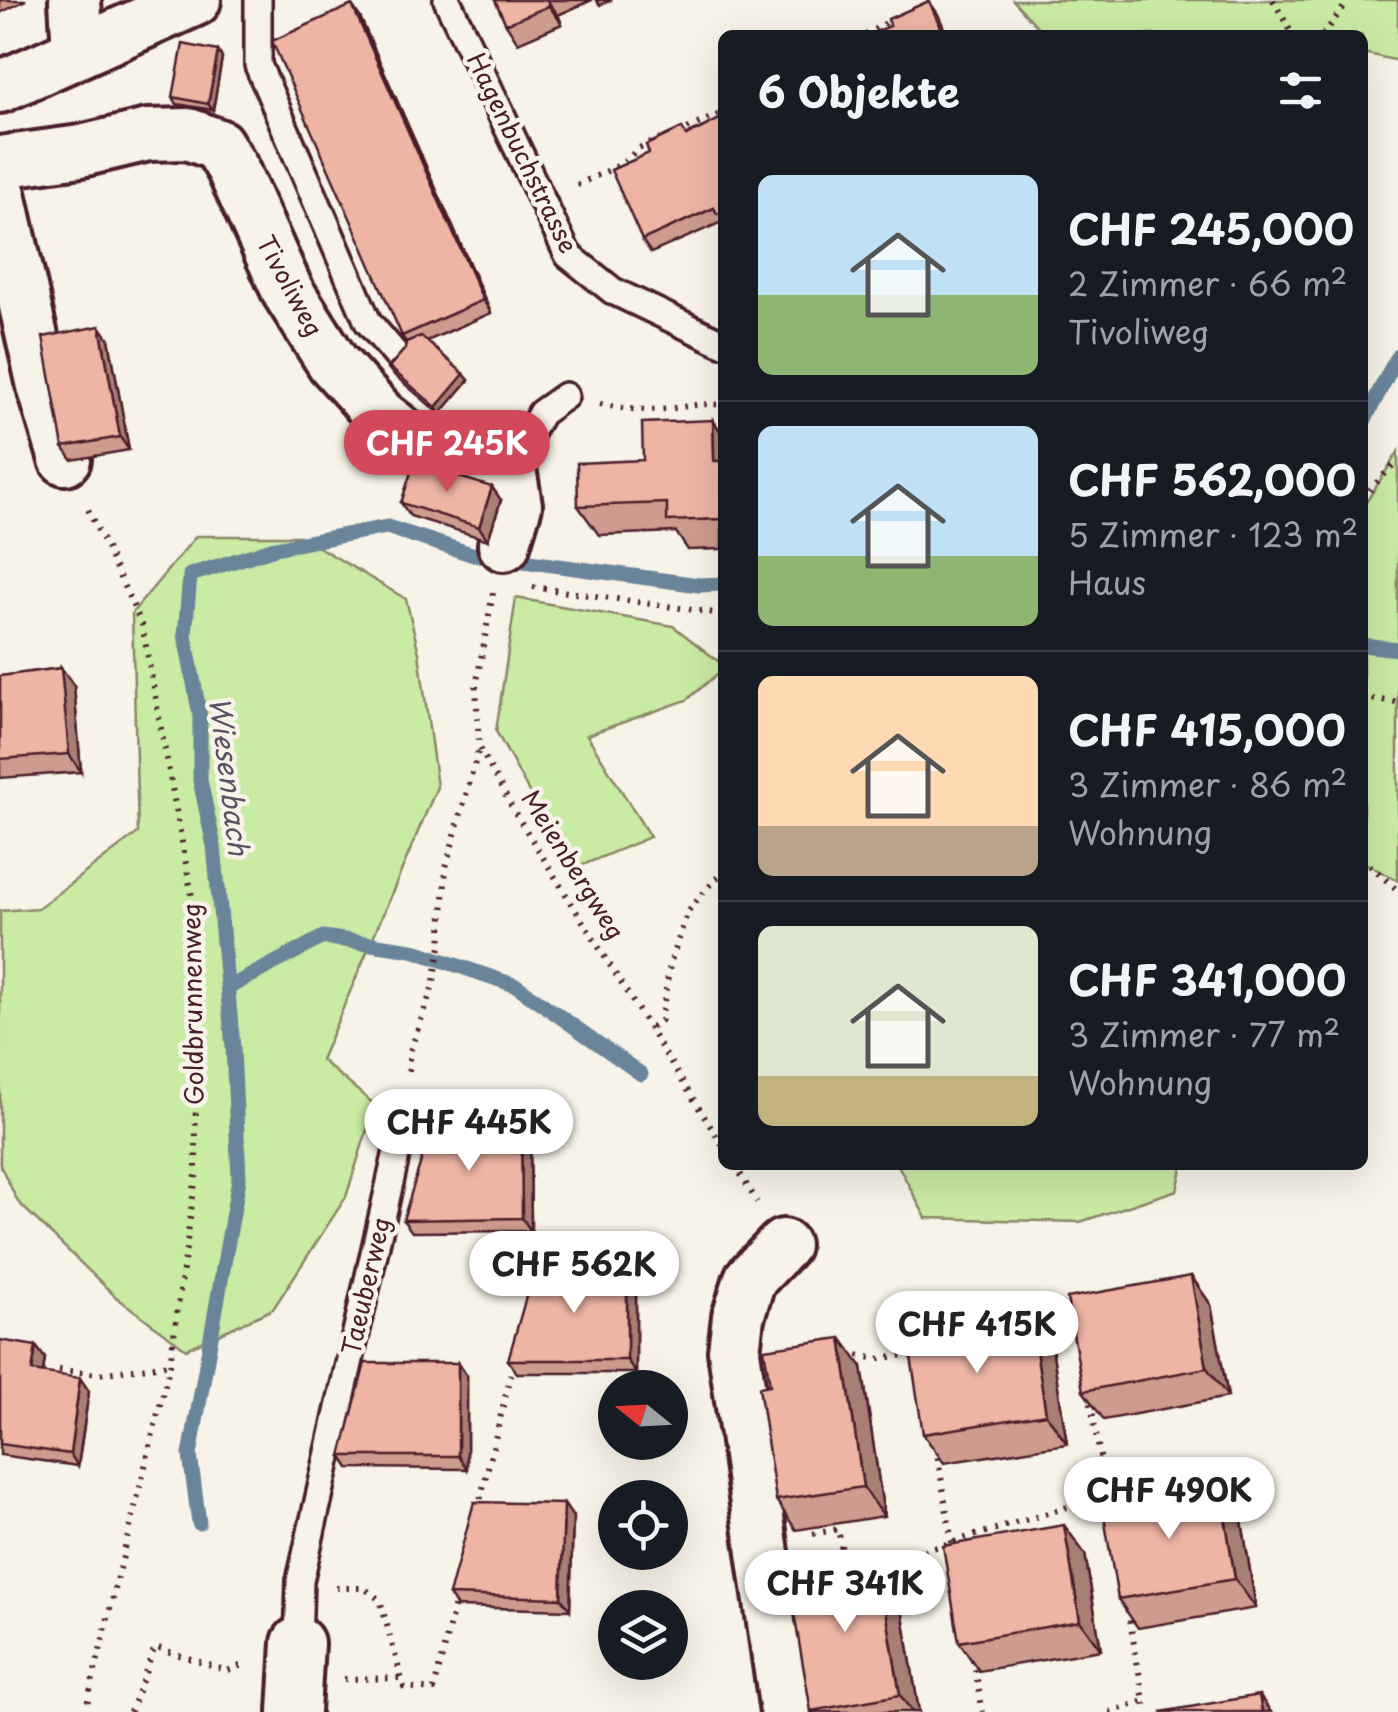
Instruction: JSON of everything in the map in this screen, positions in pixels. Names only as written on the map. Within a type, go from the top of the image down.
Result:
[{"type":"street","points":[[75,0],[78,51]]},
{"type":"street","points":[[0,86],[195,0]]},
{"type":"street","name":"Tivoliweg","points":[[0,162],[148,135],[188,134],[218,145],[288,292],[333,363],[382,416],[423,449],[510,469]]},
{"type":"street","points":[[0,194],[43,386],[65,459]]},
{"type":"street","points":[[504,570],[516,505],[510,469]]},
{"type":"street","points":[[783,1245],[750,1279],[738,1318],[734,1352],[786,1712]]},
{"type":"street","name":"Taeuberweg","points":[[294,1712],[298,1643]]},
{"type":"lane","points":[[258,0],[258,65],[368,322],[403,363]]},
{"type":"lane","name":"Hagenbuchstrasse","points":[[447,0],[568,255],[612,291],[718,341]]},
{"type":"lane","points":[[510,469],[541,413],[565,396]]},
{"type":"lane","name":"Taeuberweg","points":[[298,1643],[300,1580],[407,1107]]},
{"type":"path","points":[[1273,0],[1289,30]]},
{"type":"path","points":[[1327,30],[1349,0]]},
{"type":"path","points":[[872,30],[901,16]]},
{"type":"path","points":[[572,188],[622,164],[647,144],[718,116]]},
{"type":"path","points":[[565,396],[630,410],[706,402],[718,404]]},
{"type":"path","name":"Goldbrunnenweg","points":[[65,459],[142,624],[194,912],[196,1175],[170,1364],[85,1712]]},
{"type":"path","points":[[1368,492],[1398,460]]},
{"type":"path","points":[[504,570],[718,613]]},
{"type":"path","name":"Meienbergweg","points":[[504,570],[476,686],[479,747],[514,812],[718,1138]]},
{"type":"path","points":[[1368,699],[1398,702]]},
{"type":"path","points":[[407,1107],[410,1054],[433,986],[441,946],[446,867],[479,747]]},
{"type":"path","points":[[1368,864],[1398,891]]},
{"type":"path","points":[[651,1027],[661,1020],[670,964],[688,911],[718,877]]},
{"type":"path","points":[[476,1517],[518,1345]]},
{"type":"path","points":[[838,1351],[877,1359],[921,1353]]},
{"type":"path","points":[[60,1370],[100,1374],[170,1364]]},
{"type":"path","points":[[1086,1378],[1110,1514]]},
{"type":"path","points":[[934,1429],[956,1564]]},
{"type":"path","points":[[862,1570],[1107,1495]]},
{"type":"path","points":[[838,1529],[846,1575]]},
{"type":"path","points":[[364,1588],[380,1600],[404,1687],[434,1690],[458,1594]]},
{"type":"path","points":[[1127,1608],[1146,1712]]},
{"type":"path","points":[[130,1712],[155,1646],[207,1665]]},
{"type":"path","points":[[972,1657],[982,1712]]},
{"type":"path","points":[[363,1678],[402,1678]]},
{"type":"path","points":[[1110,1712],[1144,1702]]},
{"type":"green space","points":[[1013,0],[1398,0],[1398,61],[1368,54],[1368,30],[1040,30]]},
{"type":"green space","points":[[1398,452],[1398,881],[1368,865],[1368,499]]},
{"type":"green space","points":[[196,536],[300,536],[406,599],[419,653],[437,787],[321,1060],[375,1105],[346,1197],[273,1309],[186,1349],[116,1297],[18,1202],[0,1165],[0,911],[38,908],[138,833],[132,613]]},
{"type":"green space","points":[[516,598],[673,626],[718,661],[718,673],[687,700],[587,735],[650,837],[571,870],[496,731]]},
{"type":"green space","points":[[901,1170],[1182,1170],[1177,1190],[1080,1222],[926,1218]]},
{"type":"building","points":[[495,0],[547,0],[549,6],[506,24]]},
{"type":"building","points":[[929,1],[942,30],[880,30],[890,26],[888,19]]},
{"type":"building","points":[[352,5],[483,300],[402,336],[272,41]]},
{"type":"building","points":[[183,44],[218,51],[208,104],[173,97]]},
{"type":"building","points":[[718,120],[718,214],[714,208],[642,240],[611,170],[649,153],[646,145],[682,128],[686,136]]},
{"type":"building","points":[[100,326],[120,437],[63,447],[43,337]]},
{"type":"building","points":[[421,336],[464,374],[436,407],[389,367],[405,349],[406,342]]},
{"type":"building","points":[[713,420],[718,519],[667,521],[667,503],[578,506],[577,463],[643,460],[642,423]]},
{"type":"building","points":[[414,463],[492,487],[479,527],[401,503]]},
{"type":"building","points":[[61,668],[69,754],[0,759],[0,676]]},
{"type":"building","points":[[432,1125],[521,1125],[522,1218],[403,1220]]},
{"type":"building","points":[[534,1269],[627,1269],[627,1360],[508,1360]]},
{"type":"building","points":[[1191,1276],[1207,1368],[1083,1391],[1067,1298]]},
{"type":"building","points":[[1031,1318],[1046,1414],[923,1434],[908,1337]]},
{"type":"building","points":[[841,1338],[863,1487],[776,1500],[759,1387],[770,1385],[764,1349]]},
{"type":"building","points":[[0,1340],[36,1346],[32,1371],[80,1378],[70,1454],[0,1444]]},
{"type":"building","points":[[365,1363],[458,1363],[458,1456],[341,1456]]},
{"type":"building","points":[[1220,1486],[1235,1579],[1118,1599],[1102,1505]]},
{"type":"building","points":[[474,1502],[564,1504],[561,1598],[449,1595]]},
{"type":"building","points":[[1064,1525],[1080,1621],[959,1642],[943,1546]]},
{"type":"building","points":[[843,1554],[845,1567],[878,1562],[900,1695],[811,1711],[791,1596],[811,1593],[806,1561]]},
{"type":"building","points":[[1259,1695],[1262,1712],[1161,1712]]},
{"type":"waterway","name":"Wiesenbach","points":[[1368,413],[1398,355]]},
{"type":"waterway","name":"Wiesenbach","points":[[199,1523],[190,1455],[239,1179],[233,1047],[214,846],[200,780],[200,716],[185,635],[190,575],[275,548],[387,527],[471,554],[699,585],[718,584]]},
{"type":"waterway","name":"Wiesenbach","points":[[1368,646],[1398,649]]},
{"type":"waterway","points":[[228,988],[323,937],[412,950],[517,986],[641,1074]]}]
